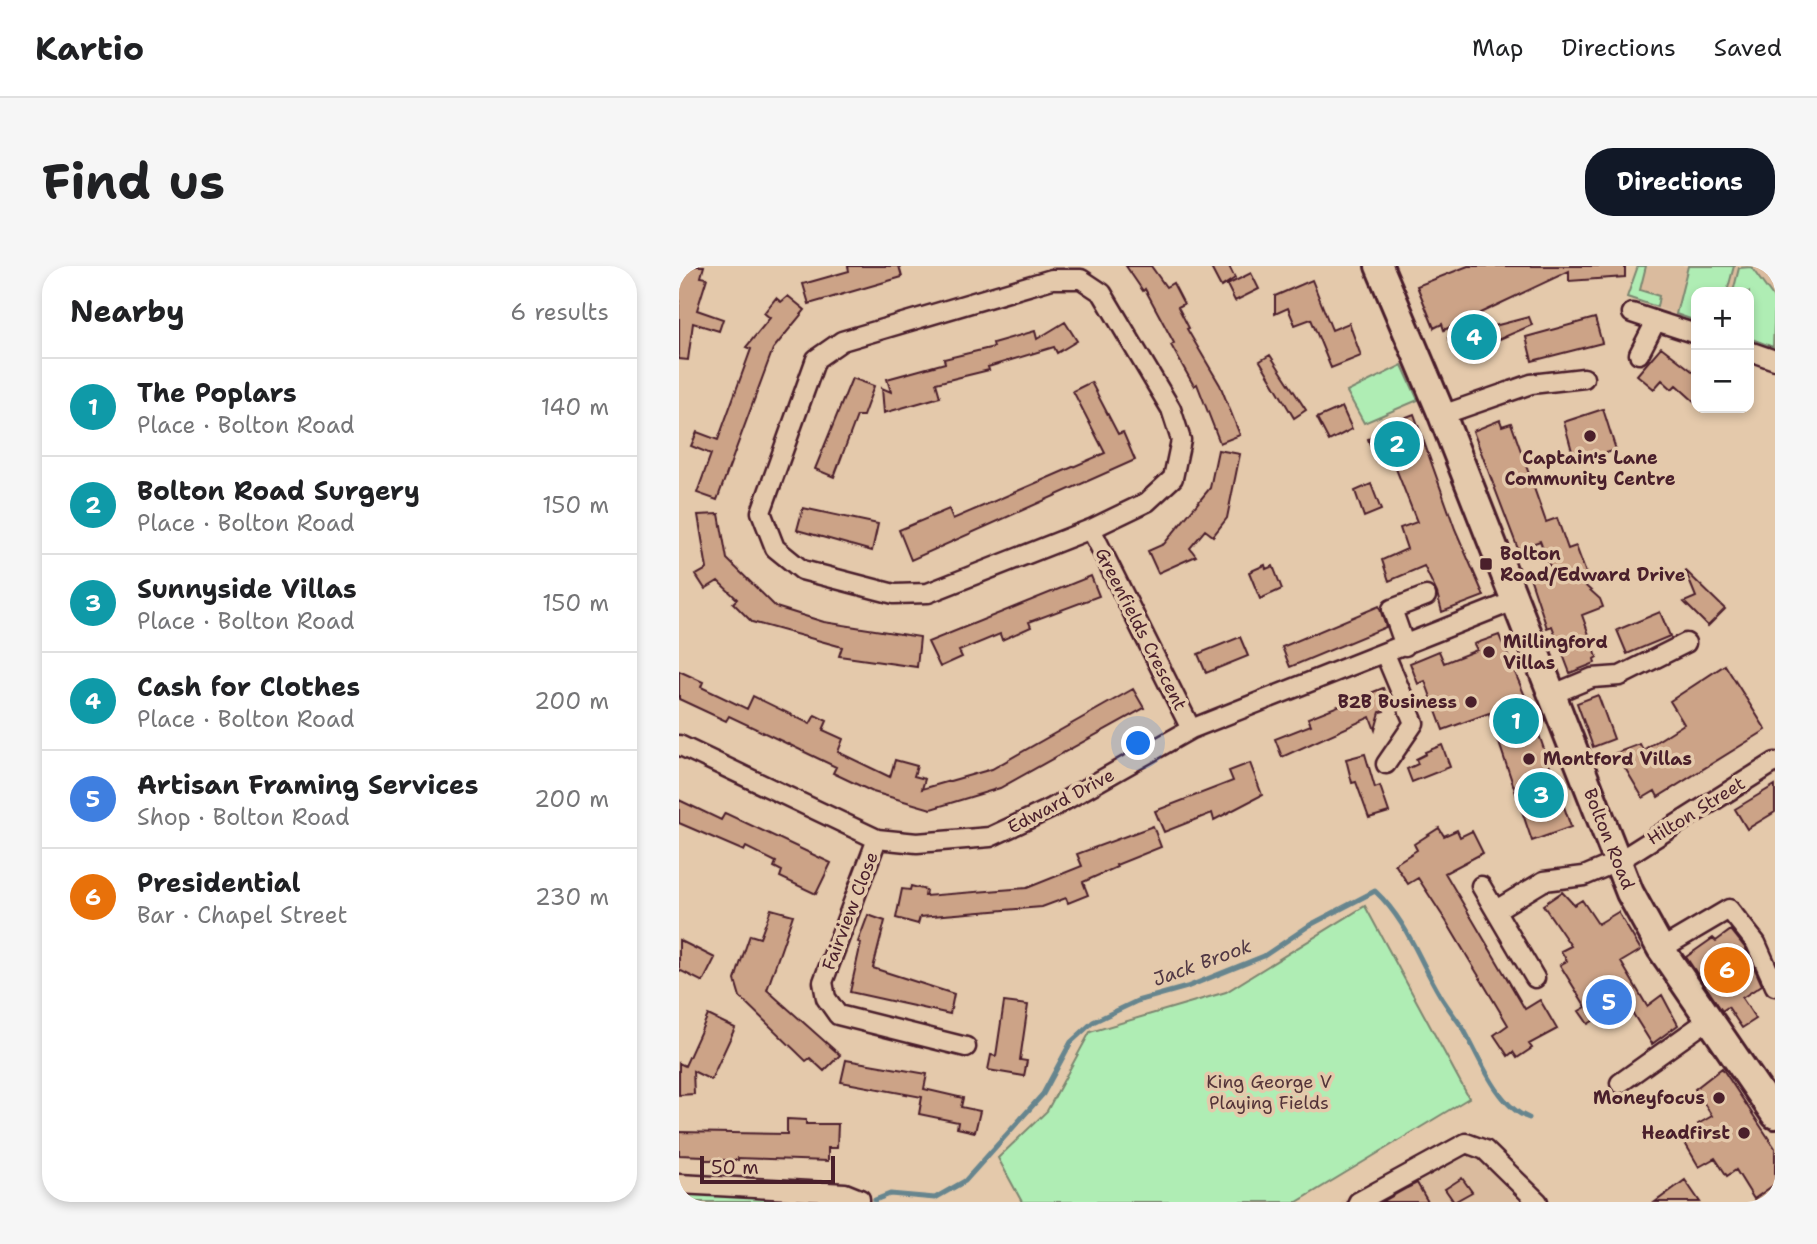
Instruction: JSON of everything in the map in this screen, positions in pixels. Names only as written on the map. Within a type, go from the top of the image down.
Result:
[{"type":"main road","name":"Bolton Road","points":[[1380,266],[1442,415],[1617,862],[1661,950],[1775,1115]]},
{"type":"street","name":"Greenfields Crescent","points":[[1052,279],[1081,279],[1102,293],[1171,409],[1181,440],[1173,478],[1147,502],[1091,529],[928,593],[894,594],[802,570],[775,548],[761,512],[815,359],[842,341],[1052,279]]},
{"type":"street","points":[[1632,313],[1691,332]]},
{"type":"street","points":[[1639,354],[1655,321]]},
{"type":"street","points":[[1754,353],[1775,360]]},
{"type":"street","points":[[1442,415],[1531,384],[1584,378]]},
{"type":"street","name":"Greenfields Crescent","points":[[1091,529],[1191,729]]},
{"type":"street","points":[[1405,646],[1392,610],[1426,596]]},
{"type":"street","name":"Edward Drive","points":[[679,745],[877,839],[917,843],[990,837],[1050,809],[1191,729],[1514,601]]},
{"type":"street","points":[[1551,695],[1592,678],[1620,676],[1686,643]]},
{"type":"street","points":[[1385,654],[1422,724],[1386,764]]},
{"type":"street","name":"Hilton Street","points":[[1496,910],[1544,881],[1584,876],[1617,862],[1775,762]]},
{"type":"street","name":"Fairview Close","points":[[877,839],[823,982],[826,998],[838,1015],[966,1047]]},
{"type":"street","points":[[1481,886],[1535,978]]},
{"type":"street","points":[[1661,950],[1729,909],[1756,943],[1775,986]]},
{"type":"street","points":[[1620,1083],[1708,1020]]},
{"type":"street","points":[[1358,1202],[1467,1143],[1485,1150],[1538,1202]]},
{"type":"street","points":[[679,1184],[852,1197]]},
{"type":"shaded area","points":[[1638,266],[1775,266],[1775,347],[1754,340],[1754,287],[1691,287],[1691,319],[1627,297]]},
{"type":"shaded area","points":[[1456,1136],[1520,1202],[1340,1202],[1384,1176]]},
{"type":"green space","points":[[1638,266],[1646,266],[1640,290],[1659,296],[1657,307],[1627,297]]},
{"type":"green space","points":[[1688,266],[1734,266],[1728,287],[1691,287],[1691,319],[1676,314]]},
{"type":"green space","points":[[1751,267],[1775,300],[1773,347],[1754,340],[1754,287],[1734,287],[1739,268]]},
{"type":"green space","points":[[1402,365],[1418,400],[1364,423],[1347,392]]},
{"type":"green space","name":"King George V Playing Fields","points":[[1365,906],[1469,1098],[1297,1202],[1022,1202],[998,1158],[1047,1111],[1090,1032],[1226,992]]},
{"type":"green space","points":[[679,1188],[847,1202],[679,1202]]},
{"type":"building","points":[[679,266],[704,266],[701,277],[707,278],[697,310],[723,319],[719,331],[693,323],[688,360],[679,359]]},
{"type":"building","points":[[848,266],[899,266],[902,277],[809,304],[803,284],[849,271]]},
{"type":"building","points":[[1126,266],[1151,266],[1166,287],[1173,283],[1184,304],[1178,307],[1189,328],[1187,329],[1220,385],[1240,435],[1220,443],[1197,384],[1194,386],[1171,345],[1174,343],[1145,289],[1143,291]]},
{"type":"building","points":[[1210,266],[1229,266],[1235,278],[1221,287]]},
{"type":"building","points":[[1468,266],[1625,266],[1625,277],[1569,281],[1569,271],[1444,330],[1442,324],[1434,328],[1417,286]]},
{"type":"building","points":[[1251,273],[1259,289],[1235,301],[1227,285]]},
{"type":"building","points":[[1312,280],[1332,330],[1349,323],[1361,356],[1331,368],[1311,319],[1295,325],[1288,308],[1275,314],[1275,296]]},
{"type":"building","points":[[788,296],[805,310],[773,349],[717,500],[697,493],[711,454],[691,446],[697,432],[718,440],[751,349],[746,347],[770,318],[764,313],[776,298],[781,302]]},
{"type":"building","points":[[1529,317],[1532,325],[1456,358],[1448,338]]},
{"type":"building","points":[[1595,318],[1602,343],[1532,361],[1526,337]]},
{"type":"building","points":[[1065,322],[1077,341],[1057,353],[1054,347],[988,367],[989,370],[936,383],[940,397],[884,413],[882,388],[891,392],[887,379],[945,363],[944,359],[994,347],[993,343],[1035,331],[1037,339]]},
{"type":"building","points":[[1661,347],[1691,370],[1691,398],[1676,385],[1672,389],[1662,380],[1654,389],[1637,375]]},
{"type":"building","points":[[1270,355],[1306,410],[1294,418],[1260,361]]},
{"type":"building","points":[[852,378],[874,386],[863,416],[857,416],[834,477],[815,469]]},
{"type":"building","points":[[1091,382],[1118,434],[1123,432],[1135,460],[911,560],[899,530],[949,509],[953,519],[1105,453],[1073,391]]},
{"type":"building","points":[[1342,407],[1352,429],[1329,441],[1317,418]]},
{"type":"building","name":"Captain's Lane Community Centre","points":[[1603,409],[1616,450],[1575,462],[1564,422]]},
{"type":"building","points":[[1414,414],[1455,529],[1484,596],[1442,612],[1437,593],[1424,566],[1389,581],[1382,560],[1407,549],[1400,528],[1417,522],[1391,456],[1376,461],[1368,439],[1390,430],[1388,424]]},
{"type":"building","points":[[1500,420],[1502,426],[1511,423],[1546,522],[1557,518],[1568,549],[1576,546],[1587,576],[1578,579],[1600,599],[1603,607],[1582,615],[1597,657],[1594,659],[1595,663],[1570,673],[1552,626],[1547,628],[1530,577],[1551,569],[1540,541],[1518,549],[1473,431]]},
{"type":"building","points":[[1218,450],[1240,454],[1227,518],[1213,536],[1205,530],[1190,548],[1196,556],[1158,573],[1148,551],[1164,544],[1210,488]]},
{"type":"building","points":[[1371,484],[1381,510],[1364,517],[1355,491]]},
{"type":"building","points":[[803,508],[878,524],[872,551],[797,530]]},
{"type":"building","points":[[719,514],[727,559],[776,607],[824,622],[920,637],[917,667],[839,656],[842,647],[752,622],[733,603],[737,599],[718,581],[705,589],[696,575],[707,569],[698,515]]},
{"type":"building","points":[[1265,565],[1266,569],[1273,566],[1282,589],[1260,599],[1249,572]]},
{"type":"building","points":[[1685,570],[1725,609],[1708,626],[1684,602],[1696,597]]},
{"type":"building","points":[[1091,576],[1099,596],[1029,622],[1031,627],[1002,640],[1000,634],[959,651],[962,657],[940,667],[928,642]]},
{"type":"building","points":[[1379,606],[1386,627],[1290,667],[1282,647]]},
{"type":"building","points":[[1660,612],[1670,636],[1627,654],[1617,630]]},
{"type":"building","points":[[1499,635],[1528,703],[1571,827],[1532,841],[1489,713],[1443,730],[1425,681],[1418,684],[1410,663],[1439,651],[1444,663],[1477,650],[1474,644]]},
{"type":"building","points":[[1240,637],[1248,656],[1206,673],[1198,654]]},
{"type":"building","points":[[1725,665],[1766,730],[1658,797],[1655,791],[1643,798],[1616,753],[1640,744],[1643,750],[1684,724],[1670,701]]},
{"type":"building","points":[[679,671],[703,682],[701,687],[747,709],[753,696],[810,724],[815,715],[827,721],[823,730],[843,739],[838,752],[890,777],[895,760],[917,766],[914,776],[925,779],[922,789],[992,769],[1133,689],[1144,708],[1000,788],[931,809],[873,792],[833,773],[836,767],[729,716],[726,721],[679,699]]},
{"type":"building","points":[[1383,688],[1389,702],[1382,705],[1384,711],[1380,712],[1375,730],[1370,717],[1282,757],[1275,739],[1311,725],[1308,718]]},
{"type":"building","points":[[1598,695],[1614,739],[1593,747],[1577,703]]},
{"type":"building","points":[[1442,745],[1450,767],[1412,782],[1407,769],[1418,764],[1416,759],[1426,754],[1425,752]]},
{"type":"building","points":[[1365,754],[1375,788],[1380,786],[1389,812],[1369,818],[1356,782],[1352,783],[1346,759]]},
{"type":"building","points":[[1250,763],[1262,795],[1214,820],[1212,813],[1164,832],[1155,811],[1233,781],[1229,771]]},
{"type":"building","points":[[1775,785],[1775,812],[1747,829],[1735,809]]},
{"type":"building","points":[[679,800],[721,820],[725,813],[831,863],[816,894],[780,877],[782,871],[774,867],[776,862],[746,847],[744,851],[679,823]]},
{"type":"building","points":[[1153,826],[1161,847],[1083,882],[1088,895],[1068,903],[1066,898],[1042,907],[920,917],[918,924],[896,918],[902,889],[910,890],[911,886],[926,890],[925,896],[1027,888],[1082,866],[1077,854]]},
{"type":"building","points":[[1439,828],[1444,836],[1457,830],[1460,837],[1472,831],[1483,853],[1445,873],[1525,1009],[1540,1000],[1557,1029],[1529,1044],[1532,1048],[1517,1058],[1513,1052],[1508,1056],[1494,1035],[1508,1025],[1446,921],[1418,878],[1408,884],[1395,864],[1417,850],[1414,844]]},
{"type":"building","points":[[1562,892],[1574,905],[1582,900],[1598,924],[1618,912],[1641,950],[1621,962],[1647,1006],[1662,995],[1678,1025],[1652,1044],[1625,1001],[1588,1024],[1579,1011],[1586,1007],[1560,965],[1567,961],[1561,951],[1571,946],[1543,905]]},
{"type":"building","points":[[771,909],[793,915],[767,990],[840,1055],[824,1071],[810,1058],[806,1061],[740,997],[735,980],[750,935],[760,938]]},
{"type":"building","points":[[868,915],[885,921],[873,968],[954,994],[950,1014],[850,992],[861,943],[858,942]]},
{"type":"building","points":[[1731,930],[1746,949],[1762,985],[1742,998],[1756,1019],[1742,1028],[1728,1007],[1722,1011],[1686,957],[1713,938],[1716,941]]},
{"type":"building","points":[[679,940],[715,958],[703,982],[679,970]]},
{"type":"building","points":[[1004,1002],[1028,1005],[1020,1060],[1027,1061],[1024,1076],[988,1070],[991,1055],[996,1056]]},
{"type":"building","points":[[708,1015],[735,1028],[711,1080],[693,1071],[694,1094],[679,1095],[679,1063],[685,1066]]},
{"type":"building","points":[[846,1060],[927,1074],[924,1089],[963,1098],[961,1107],[980,1111],[975,1132],[957,1128],[958,1122],[919,1114],[922,1097],[841,1082]]},
{"type":"building","points":[[1722,1068],[1775,1148],[1775,1184],[1754,1199],[1736,1170],[1727,1176],[1715,1158],[1699,1167],[1685,1143],[1703,1132],[1698,1124],[1712,1116],[1695,1089]]},
{"type":"building","points":[[787,1119],[806,1120],[806,1124],[838,1124],[837,1148],[828,1148],[828,1161],[738,1158],[704,1160],[704,1156],[679,1155],[679,1132],[787,1134]]},
{"type":"building","points":[[1462,1178],[1472,1192],[1454,1202],[1445,1189]]},
{"type":"building","points":[[1685,1180],[1700,1202],[1655,1202]]},
{"type":"building","points":[[1417,1183],[1428,1202],[1382,1202],[1407,1188]]},
{"type":"waterway","name":"Jack Brook","points":[[875,1200],[890,1194],[935,1198],[965,1181],[1043,1094],[1071,1042],[1093,1022],[1137,1001],[1187,987],[1264,956],[1310,925],[1375,891],[1404,927],[1440,995],[1464,1030],[1499,1093],[1508,1104],[1529,1118]]},
{"type":"place","name":"Cash for Clothes","points":[[1474,337]]},
{"type":"place","name":"Captain's Lane Community Centre","points":[[1590,436]]},
{"type":"place","name":"Bolton Road Surgery","points":[[1397,444]]},
{"type":"place","name":"Bolton Road/Edward Drive","points":[[1486,564]]},
{"type":"place","name":"Millingford Villas","points":[[1489,652]]},
{"type":"place","name":"B2B Business","points":[[1471,702]]},
{"type":"place","name":"The Poplars","points":[[1516,721]]},
{"type":"place","name":"Montford Villas","points":[[1529,759]]},
{"type":"place","name":"Sunnyside Villas","points":[[1541,795]]},
{"type":"place","name":"Presidential","points":[[1727,970]]},
{"type":"place","name":"Artisan Framing Services","points":[[1609,1002]]},
{"type":"place","name":"Moneyfocus","points":[[1719,1098]]},
{"type":"place","name":"Headfirst","points":[[1744,1133]]}]
